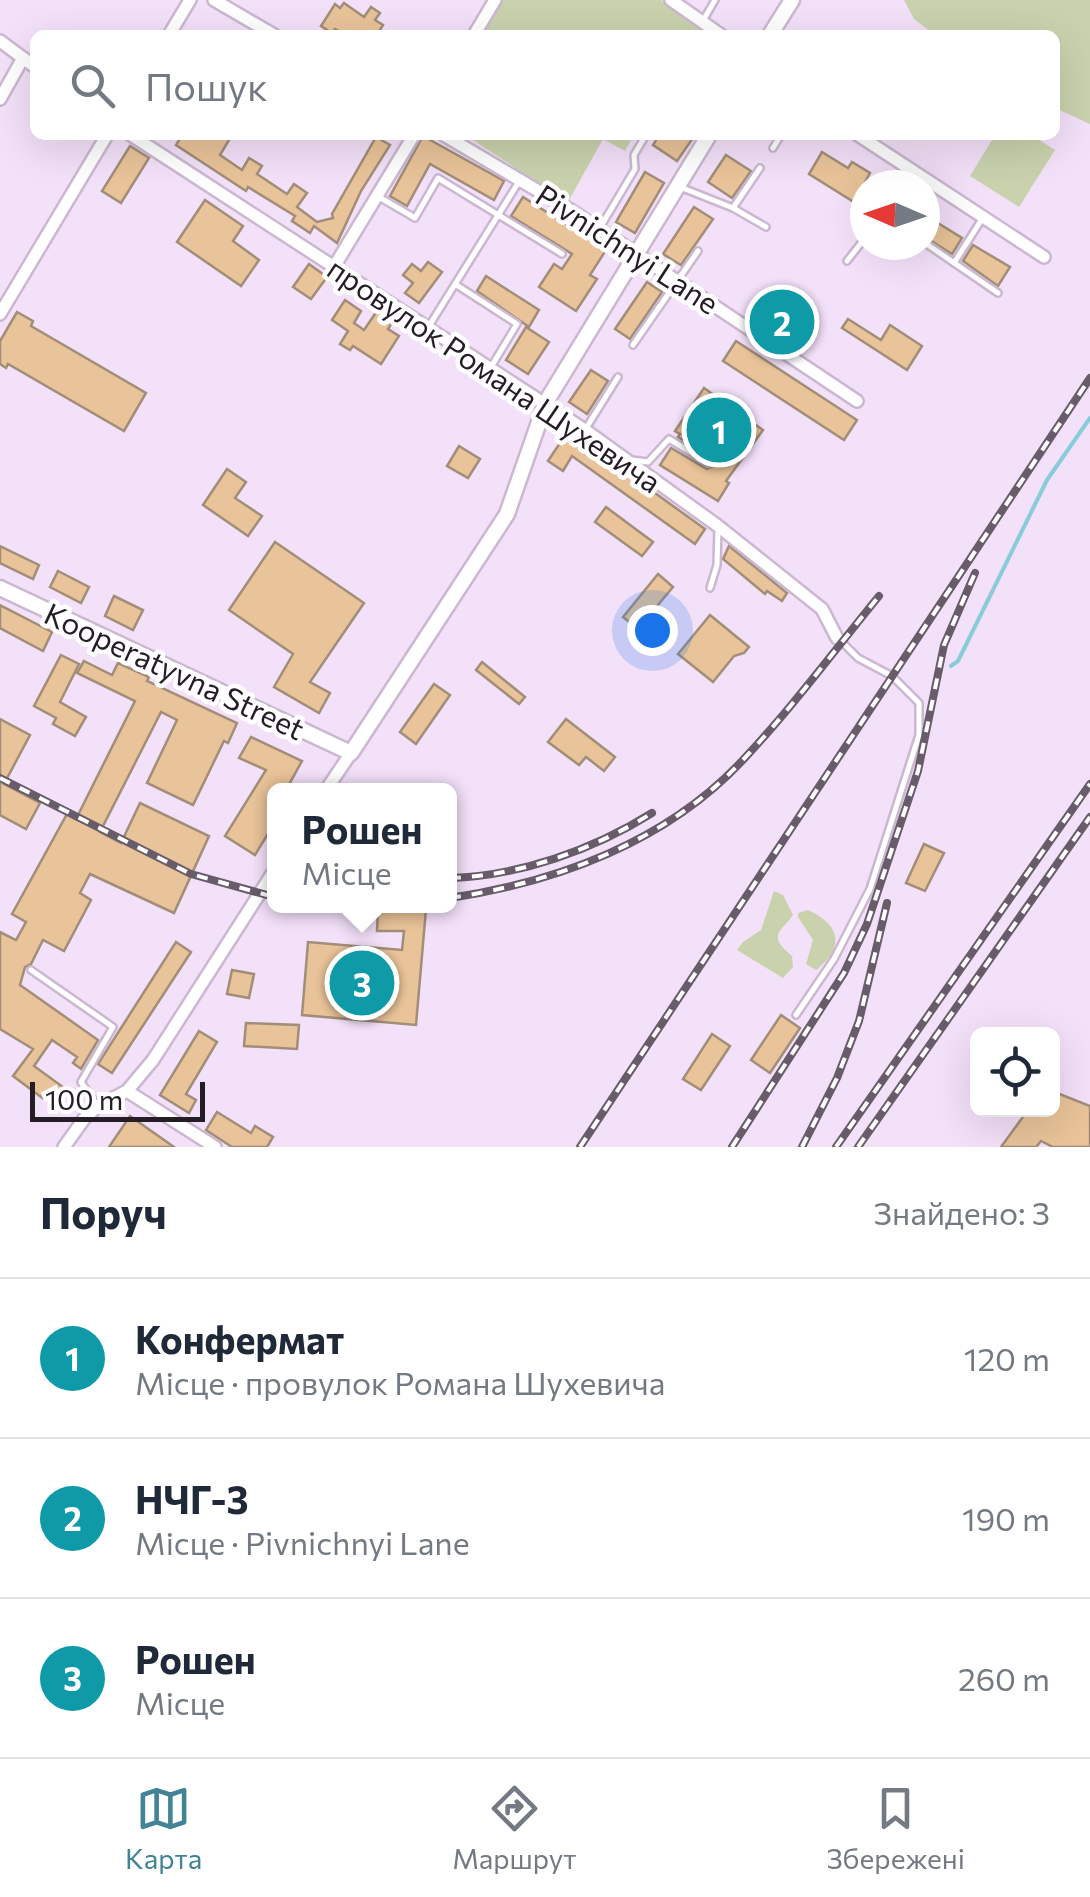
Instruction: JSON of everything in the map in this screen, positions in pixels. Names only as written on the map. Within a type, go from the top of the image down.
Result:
[{"type":"street","points":[[171,30],[190,0]]},
{"type":"street","points":[[214,0],[265,30]]},
{"type":"street","points":[[477,30],[495,0]]},
{"type":"street","points":[[671,0],[714,30]]},
{"type":"street","points":[[773,30],[792,0]]},
{"type":"street","points":[[0,41],[30,63]]},
{"type":"street","points":[[0,99],[23,58]]},
{"type":"street","points":[[0,314],[104,140]]},
{"type":"street","name":"провулок Романа Шухевича","points":[[139,140],[546,402],[718,526],[822,608],[837,638]]},
{"type":"street","points":[[335,265],[411,140]]},
{"type":"street","name":"Pivnichnyi Lane","points":[[453,140],[600,229],[857,401]]},
{"type":"street","points":[[331,783],[506,514],[546,402],[706,140]]},
{"type":"street","points":[[866,140],[912,170]]},
{"type":"street","points":[[940,189],[1044,257]]},
{"type":"street","name":"Kooperatyvna Street","points":[[0,588],[351,753]]},
{"type":"street","points":[[64,1147],[98,1106],[127,1090],[153,1060],[267,882]]},
{"type":"street","points":[[127,1090],[215,1147]]},
{"type":"lane","points":[[702,22],[715,0]]},
{"type":"lane","points":[[600,229],[635,169],[634,155],[643,140]]},
{"type":"lane","points":[[773,148],[778,140]]},
{"type":"lane","points":[[733,208],[760,168]]},
{"type":"lane","points":[[376,196],[415,218],[438,178],[562,254]]},
{"type":"lane","points":[[429,326],[521,178]]},
{"type":"lane","points":[[680,187],[733,208],[766,227]]},
{"type":"lane","points":[[954,263],[983,218]]},
{"type":"lane","points":[[633,345],[698,251]]},
{"type":"lane","points":[[940,254],[998,292]]},
{"type":"lane","points":[[847,260],[850,256]]},
{"type":"lane","points":[[455,284],[517,324],[491,367]]},
{"type":"lane","points":[[585,430],[618,377]]},
{"type":"lane","points":[[624,460],[648,462],[669,439],[709,464]]},
{"type":"lane","points":[[710,588],[717,565],[718,526]]},
{"type":"lane","points":[[796,1014],[834,959],[870,890],[919,735],[918,703],[892,676],[858,658],[837,638]]},
{"type":"lane","points":[[31,970],[113,1028],[81,1082],[98,1106]]},
{"type":"green space","points":[[501,0],[661,0],[705,30],[483,30]]},
{"type":"green space","points":[[904,0],[1090,0],[1090,124],[1060,110],[1060,30],[928,30],[914,19]]},
{"type":"green space","points":[[473,140],[602,140],[568,202]]},
{"type":"green space","points":[[605,140],[631,140],[625,151]]},
{"type":"green space","points":[[992,140],[1039,140],[1055,150],[1019,207],[970,176]]},
{"type":"green space","points":[[774,891],[783,895],[793,915],[778,934],[780,943],[792,956],[793,967],[783,978],[737,950],[761,930]]},
{"type":"green space","points":[[808,910],[827,923],[835,937],[832,953],[816,970],[806,964],[813,940],[798,917],[798,913]]},
{"type":"building","points":[[344,3],[364,17],[371,7],[380,13],[375,20],[383,25],[380,30],[327,30],[321,26],[335,4],[340,8]]},
{"type":"building","points":[[179,140],[229,140],[220,155],[242,170],[249,158],[262,166],[257,174],[287,194],[294,184],[307,193],[297,207],[317,222],[333,218],[374,140],[390,145],[361,191],[337,243],[314,226],[310,233],[292,221],[295,216],[248,187],[246,191],[176,145]]},
{"type":"building","points":[[421,140],[430,140],[504,181],[494,200],[430,164],[407,206],[390,196]]},
{"type":"building","points":[[656,140],[692,140],[677,161],[653,145]]},
{"type":"building","points":[[130,146],[149,158],[121,203],[102,191]]},
{"type":"building","points":[[822,152],[848,168],[852,162],[865,170],[850,170],[850,200],[809,174]]},
{"type":"building","points":[[726,155],[751,171],[732,198],[708,182]]},
{"type":"building","points":[[645,172],[664,183],[635,233],[616,222]]},
{"type":"building","points":[[523,197],[606,250],[590,275],[597,279],[576,311],[539,287],[554,264],[562,269],[572,254],[511,216]]},
{"type":"building","points":[[205,200],[243,226],[233,241],[259,260],[241,286],[177,242]]},
{"type":"building","points":[[694,207],[713,219],[681,265],[663,254]]},
{"type":"building","points":[[940,224],[962,238],[952,254],[940,246]]},
{"type":"building","points":[[973,245],[1010,267],[998,286],[963,261]]},
{"type":"building","points":[[428,262],[442,272],[419,303],[405,293],[413,283],[403,275],[412,264],[421,271]]},
{"type":"building","points":[[309,264],[327,277],[311,299],[293,287]]},
{"type":"building","points":[[486,276],[539,310],[529,327],[477,291]]},
{"type":"building","points":[[647,282],[662,292],[630,339],[615,329]]},
{"type":"building","points":[[766,298],[811,327],[798,347],[753,318]]},
{"type":"building","points":[[345,300],[361,311],[354,323],[364,330],[377,311],[393,321],[388,329],[399,336],[381,364],[353,346],[350,350],[340,344],[348,331],[332,320]]},
{"type":"building","points":[[17,312],[33,321],[31,326],[146,393],[124,431],[8,364],[6,368],[0,364],[0,341]]},
{"type":"building","points":[[848,319],[881,340],[890,325],[922,346],[907,370],[842,328]]},
{"type":"building","points":[[526,327],[549,342],[528,374],[506,360]]},
{"type":"building","points":[[736,341],[857,420],[844,440],[723,361]]},
{"type":"building","points":[[591,370],[608,381],[587,414],[569,402]]},
{"type":"building","points":[[704,388],[763,430],[726,481],[729,483],[718,501],[660,465],[671,448],[707,469],[715,465],[713,458],[678,437],[680,434],[675,431]]},
{"type":"building","points":[[564,437],[587,453],[591,447],[705,529],[695,544],[572,456],[563,471],[548,461]]},
{"type":"building","points":[[459,446],[480,459],[468,478],[447,466]]},
{"type":"building","points":[[227,469],[246,482],[235,498],[262,516],[248,536],[203,505]]},
{"type":"building","points":[[606,507],[653,542],[642,556],[595,522]]},
{"type":"building","points":[[275,542],[364,603],[310,682],[330,693],[319,713],[274,687],[293,654],[229,610]]},
{"type":"building","points":[[0,546],[39,565],[33,579],[0,563]]},
{"type":"building","points":[[729,546],[787,593],[782,601],[767,591],[765,594],[723,559]]},
{"type":"building","points":[[58,571],[89,587],[81,603],[50,587]]},
{"type":"building","points":[[658,574],[673,587],[638,629],[623,617]]},
{"type":"building","points":[[114,596],[143,610],[133,630],[105,616]]},
{"type":"building","points":[[0,605],[52,632],[43,651],[0,628]]},
{"type":"building","points":[[710,615],[749,647],[734,656],[713,682],[678,654]]},
{"type":"building","points":[[61,655],[79,664],[60,702],[86,717],[75,736],[53,724],[56,718],[34,706]]},
{"type":"building","points":[[84,661],[112,675],[118,663],[149,677],[147,681],[237,723],[193,805],[147,783],[177,720],[161,712],[100,832],[121,843],[140,803],[209,836],[174,913],[90,874],[80,893],[91,900],[64,951],[43,940],[31,964],[25,967],[20,985],[98,1040],[81,1069],[73,1063],[77,1057],[52,1040],[34,1066],[67,1090],[61,1099],[51,1091],[45,1100],[13,1076],[33,1049],[0,1029],[0,932],[16,940],[26,922],[12,914],[67,814],[76,819],[135,701],[77,673]]},
{"type":"building","points":[[482,662],[525,697],[519,704],[476,670]]},
{"type":"building","points":[[434,684],[450,695],[416,744],[400,732]]},
{"type":"building","points":[[0,719],[30,735],[4,784],[40,803],[26,829],[0,815]]},
{"type":"building","points":[[566,719],[615,757],[604,771],[586,757],[579,765],[548,742]]},
{"type":"building","points":[[251,737],[302,761],[290,783],[267,783],[267,835],[255,855],[225,836],[266,770],[239,758]]},
{"type":"building","points":[[924,844],[944,853],[925,891],[906,883]]},
{"type":"building","points":[[378,913],[426,913],[416,1025],[302,1015],[308,942],[402,950],[404,931],[377,931]]},
{"type":"building","points":[[176,942],[191,952],[112,1073],[98,1064]]},
{"type":"building","points":[[232,970],[254,974],[249,998],[227,994]]},
{"type":"building","points":[[781,1015],[800,1028],[770,1073],[751,1060]]},
{"type":"building","points":[[246,1023],[299,1025],[297,1049],[244,1046]]},
{"type":"building","points":[[199,1031],[217,1042],[186,1094],[196,1100],[189,1113],[160,1095]]},
{"type":"building","points":[[712,1034],[730,1046],[701,1090],[683,1079]]},
{"type":"building","points":[[1060,1094],[1090,1106],[1090,1147],[1053,1147],[1041,1141],[1036,1147],[1001,1147],[1023,1117],[1060,1117]]},
{"type":"building","points":[[217,1112],[251,1133],[255,1126],[273,1137],[267,1147],[232,1147],[206,1130]]},
{"type":"building","points":[[130,1116],[174,1147],[109,1147]]},
{"type":"waterway","points":[[951,666],[958,661],[1047,480],[1090,418]]},
{"type":"railway","points":[[580,1147],[1090,378]]},
{"type":"railway","points":[[732,1147],[844,973],[867,924],[918,771],[944,645],[975,573]]},
{"type":"railway","points":[[457,897],[569,869],[608,854],[679,814],[742,761],[879,596]]},
{"type":"railway","points":[[0,778],[191,874],[267,895]]},
{"type":"railway","points":[[836,1147],[1090,784]]},
{"type":"railway","points":[[457,877],[555,859],[652,813]]},
{"type":"railway","points":[[858,1147],[1090,817]]},
{"type":"railway","points":[[802,1147],[837,1078],[859,1021],[887,903]]},
{"type":"place","name":"НЧГ-3","points":[[782,322]]},
{"type":"place","name":"Конфермат","points":[[719,430]]},
{"type":"place","name":"Рошен","points":[[362,983]]}]
